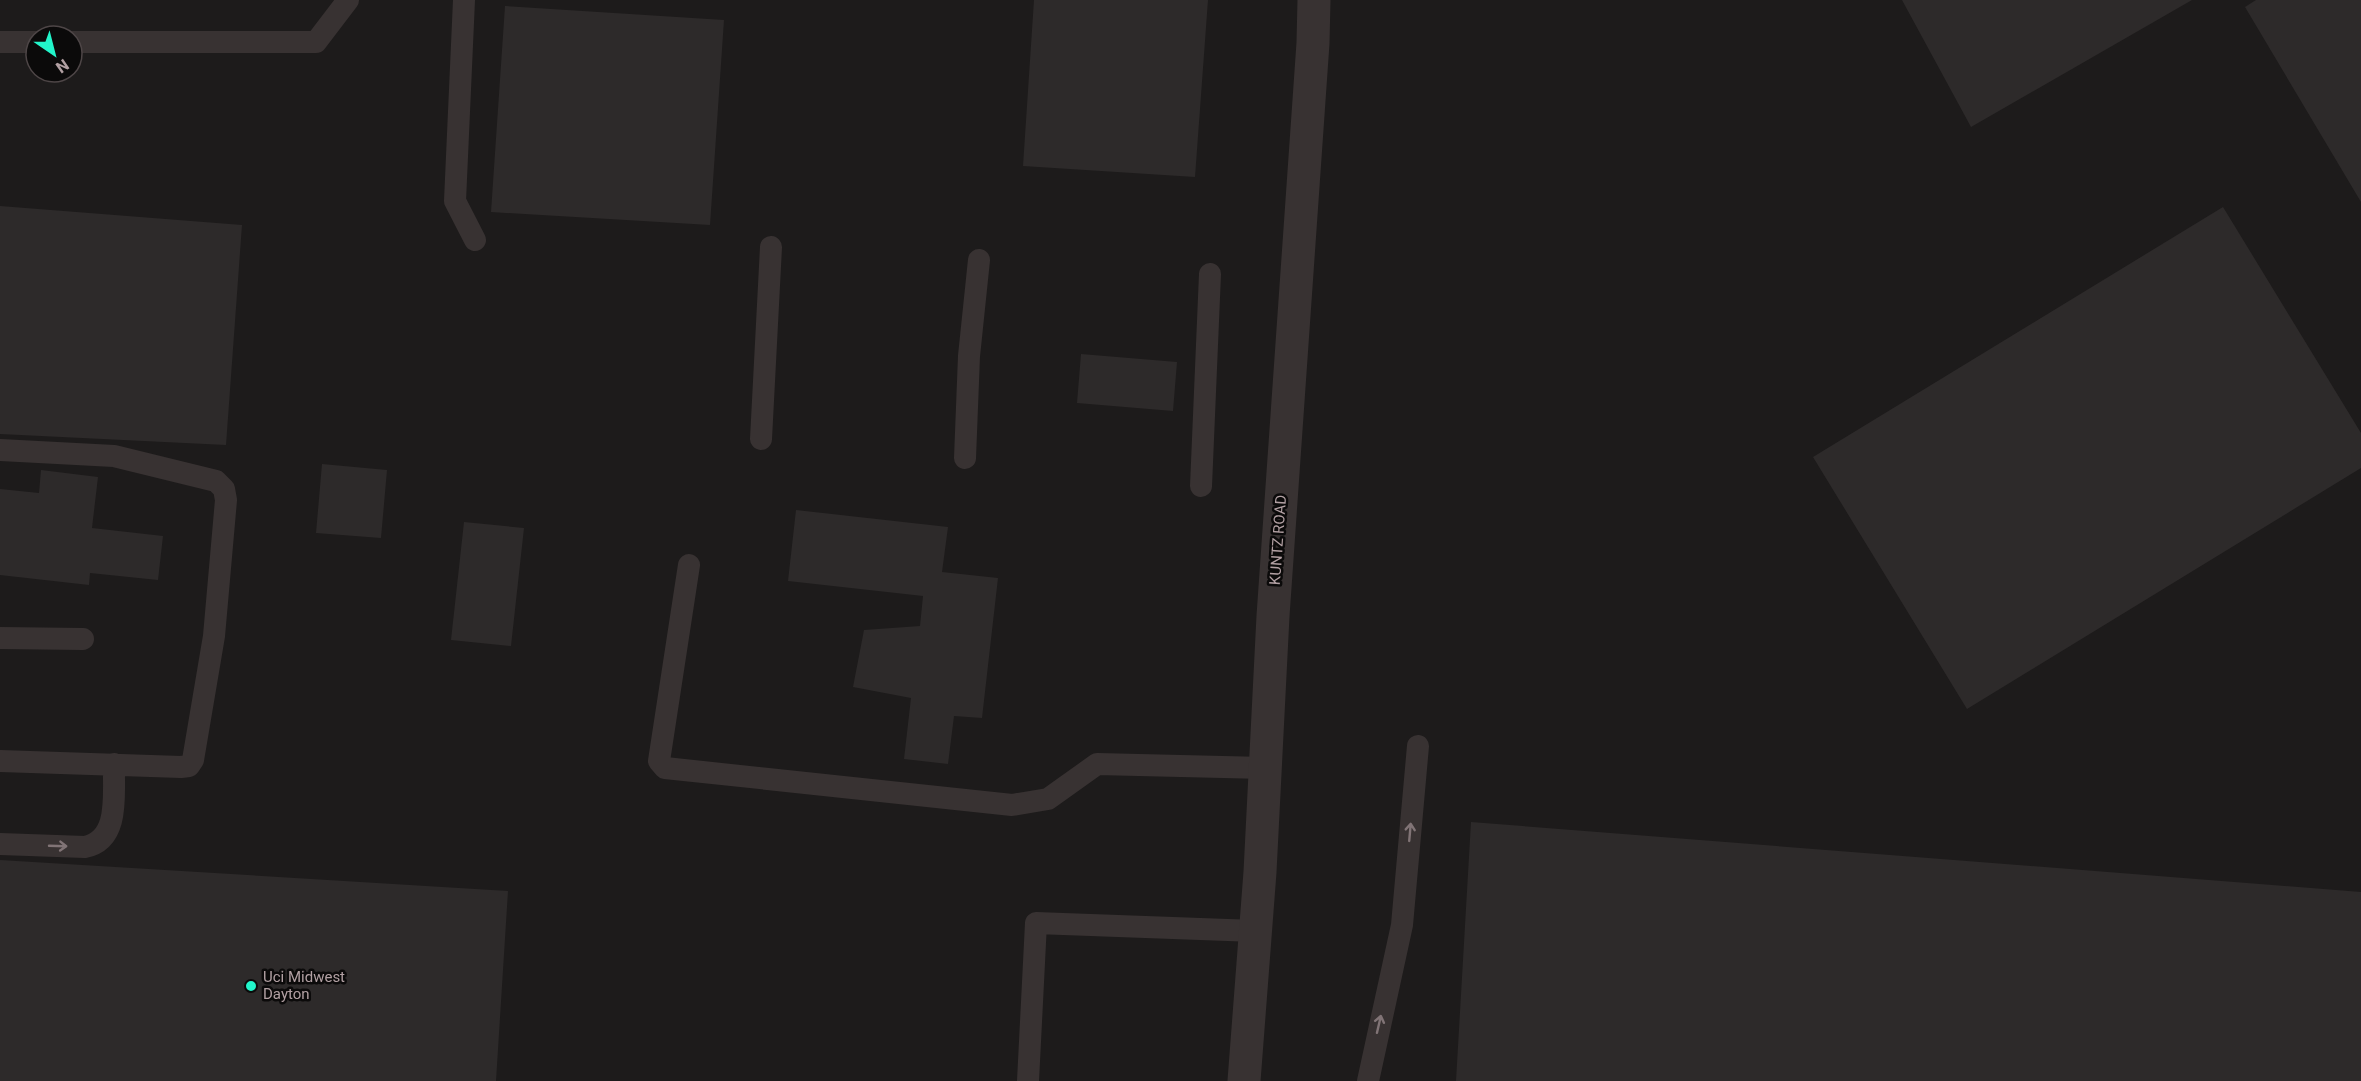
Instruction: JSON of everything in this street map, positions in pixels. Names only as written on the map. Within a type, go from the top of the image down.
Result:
[{"type":"street","name":"KUNTZ ROAD","points":[[1244,1081],[1256,931],[1273,616],[1314,0]]},
{"type":"lane","points":[[84,42],[316,42],[348,0]]},
{"type":"lane","points":[[464,0],[455,201],[475,240]]},
{"type":"lane","points":[[0,42],[24,42]]},
{"type":"lane","points":[[761,439],[771,247]]},
{"type":"lane","points":[[965,458],[969,356],[979,260]]},
{"type":"lane","points":[[1201,486],[1210,274]]},
{"type":"lane","points":[[0,450],[114,456],[216,481],[224,489],[226,500],[214,636],[193,760],[189,766],[0,761]]},
{"type":"lane","points":[[689,565],[659,761],[665,768],[1012,805],[1048,799],[1097,764],[1265,768]]},
{"type":"lane","points":[[0,638],[83,639]]},
{"type":"lane","points":[[1368,1081],[1402,925],[1418,746]]},
{"type":"lane","points":[[0,844],[85,847],[98,842],[111,826],[114,764]]},
{"type":"lane","points":[[1028,1081],[1036,923],[1256,931]]},
{"type":"shaded area","points":[[0,0],[2361,0],[2361,1081],[0,1081]]},
{"type":"building","points":[[1034,0],[1208,0],[1195,177],[1023,166]]},
{"type":"building","points":[[1902,0],[2192,0],[1971,127]]},
{"type":"building","points":[[2256,0],[2361,0],[2361,202],[2245,7]]},
{"type":"building","points":[[505,6],[724,20],[710,225],[491,212]]},
{"type":"building","points":[[0,206],[242,225],[226,445],[0,434]]},
{"type":"building","points":[[2223,207],[2361,433],[2361,468],[1967,709],[1813,457]]},
{"type":"building","points":[[1081,354],[1177,362],[1173,411],[1077,403]]},
{"type":"building","points":[[322,464],[387,470],[381,538],[316,533]]},
{"type":"building","points":[[41,470],[98,477],[92,528],[163,536],[158,580],[90,573],[89,585],[0,575],[0,489],[39,493]]},
{"type":"building","points":[[796,510],[948,527],[942,572],[998,578],[982,718],[954,716],[948,764],[904,759],[911,698],[853,687],[864,630],[920,626],[923,596],[788,581]]},
{"type":"building","points":[[464,522],[524,528],[511,646],[451,640]]},
{"type":"building","points":[[1471,822],[2361,892],[2361,1081],[1456,1081]]},
{"type":"building","name":"Uci Midwest Dayton","points":[[0,860],[508,891],[496,1081],[0,1081]]},
{"type":"place","name":"Uci Midwest Dayton","points":[[251,986]]}]
